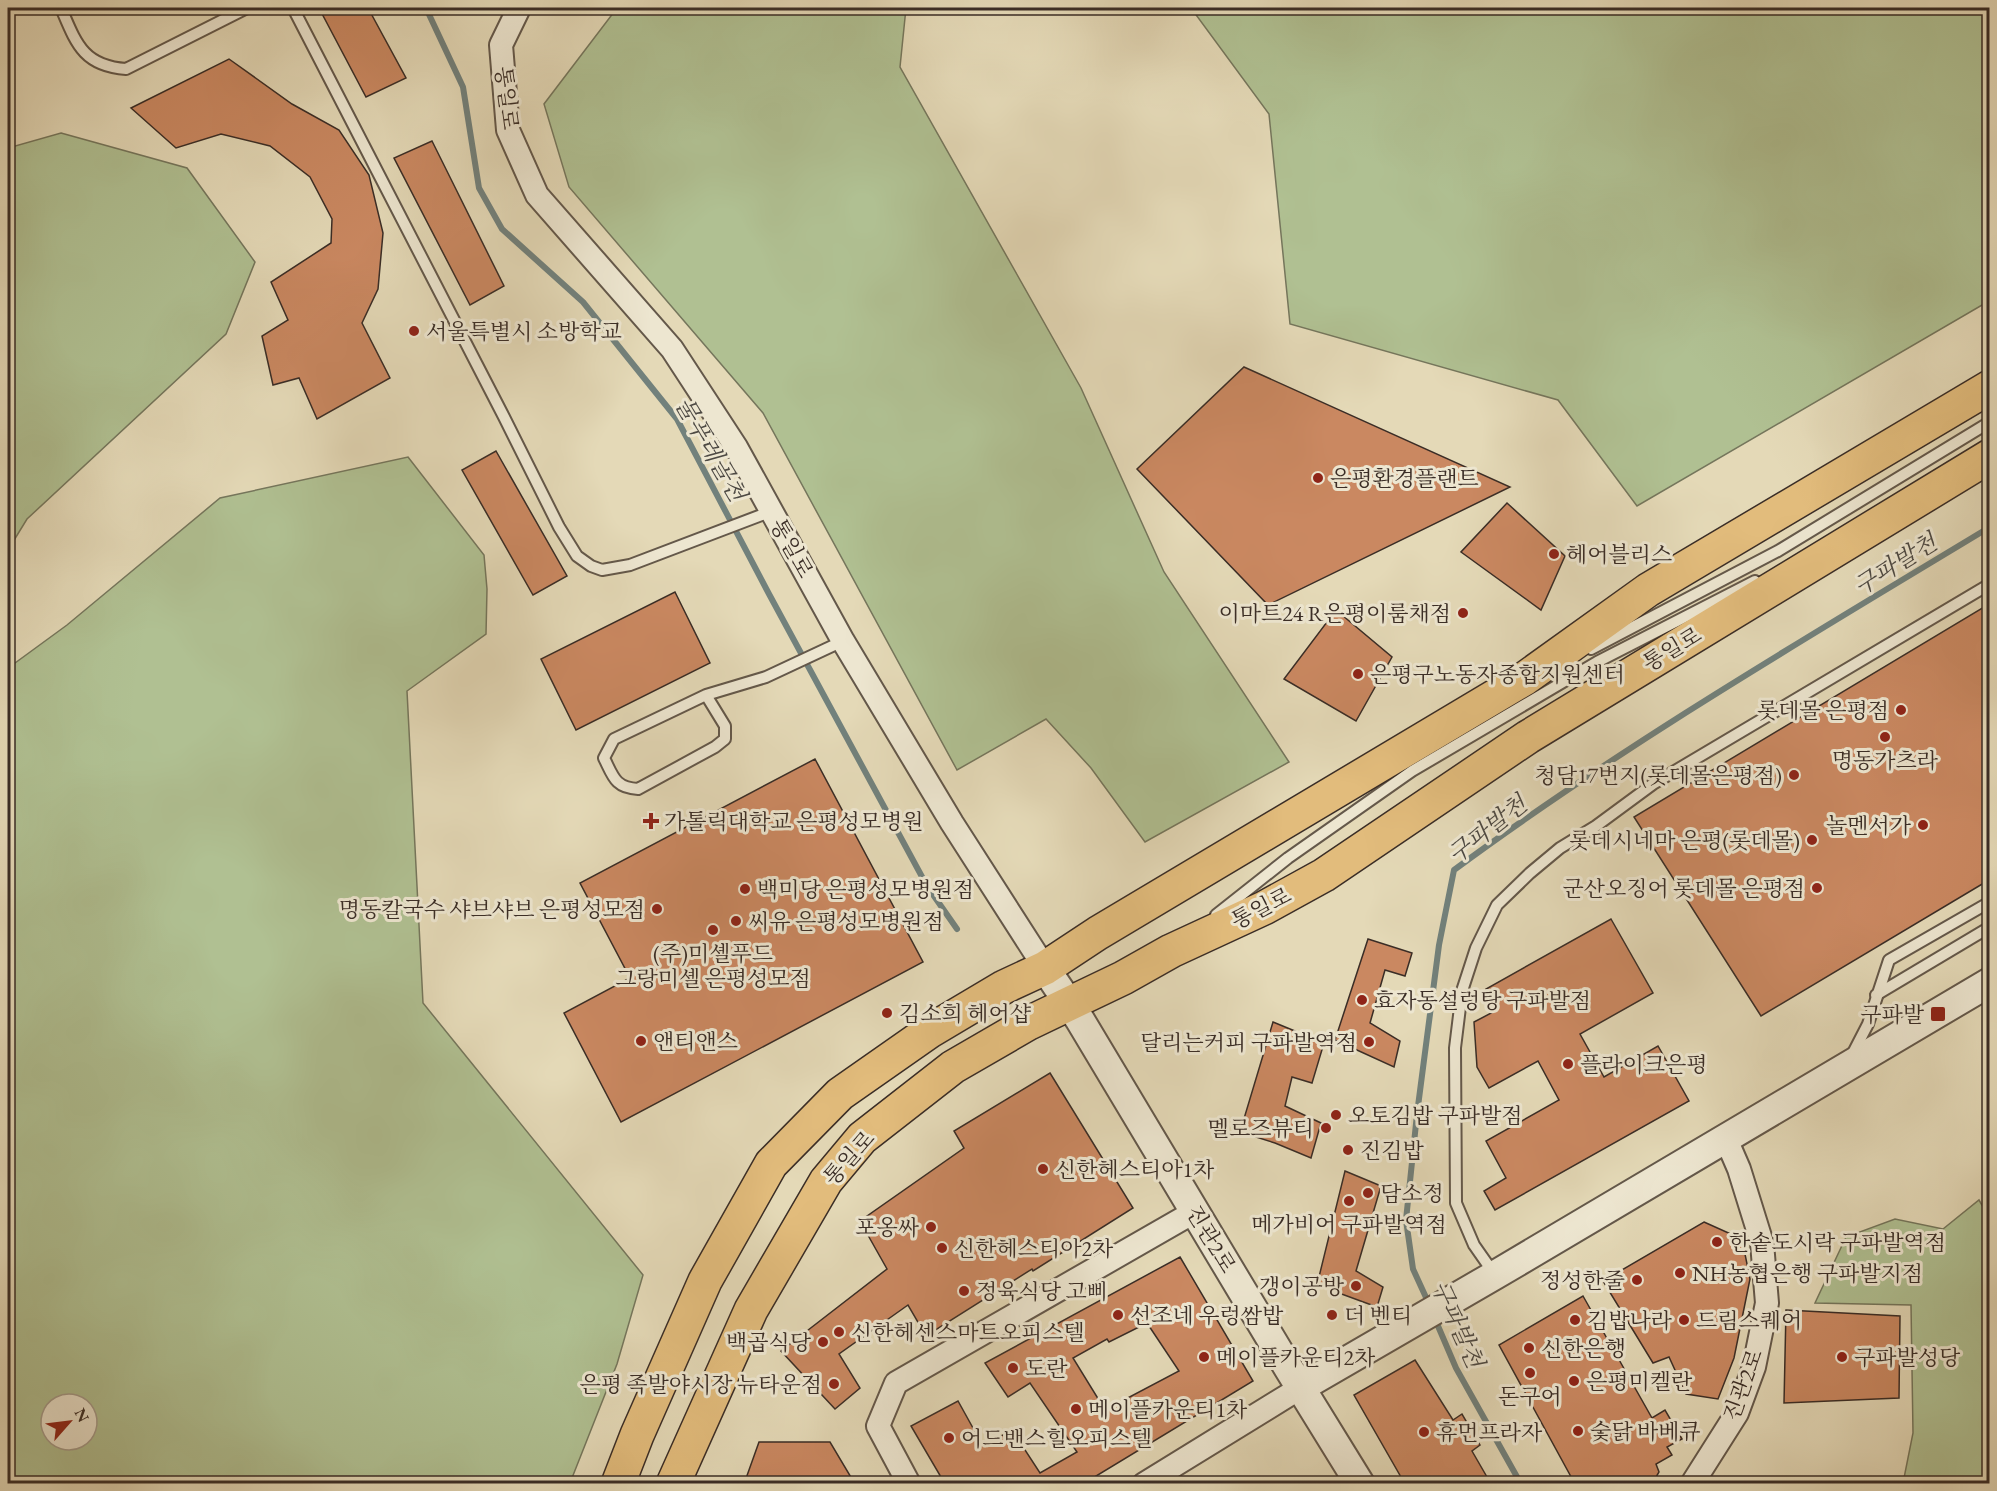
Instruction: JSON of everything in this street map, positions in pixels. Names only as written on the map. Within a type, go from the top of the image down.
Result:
[{"type":"main road","points":[[618,1484],[637,1435],[705,1281],[771,1164],[840,1094],[930,1031],[1005,987],[1045,968],[1108,927],[1524,679],[1648,590],[1989,387]]},
{"type":"main road","name":"통일로","points":[[673,1484],[751,1310],[826,1181],[862,1138],[953,1067],[1029,1023],[1123,978],[1172,951],[1264,908],[1324,875],[1528,737],[1989,456]]},
{"type":"street","name":"통일로","points":[[519,8],[501,45],[508,130],[537,195],[672,349],[736,447],[772,511],[836,645],[1045,968]]},
{"type":"street","name":"진관2로","points":[[1045,968],[1360,1484]]},
{"type":"street","points":[[1144,1484],[1300,1388],[1989,982]]},
{"type":"street","name":"진관2로","points":[[1692,1484],[1737,1413],[1754,1367],[1767,1303],[1762,1243],[1739,1169],[1726,1139]]},
{"type":"street","points":[[909,1484],[878,1426],[896,1383],[1194,1212]]},
{"type":"lane","points":[[61,8],[75,43],[87,57],[111,68],[126,69],[247,8]]},
{"type":"lane","points":[[293,8],[504,417],[558,527],[577,556],[591,566],[602,570],[630,565],[772,511]]},
{"type":"lane","points":[[1524,679],[1576,656],[1778,551],[1989,422]]},
{"type":"lane","points":[[1780,568],[1813,563]]},
{"type":"lane","points":[[1172,951],[1288,858],[1412,771],[1597,662],[1761,578]]},
{"type":"lane","points":[[1495,1275],[1474,1245],[1456,1203],[1455,1048],[1462,991],[1476,948],[1497,905],[1560,848],[1596,826],[1653,784],[1989,584]]},
{"type":"lane","points":[[706,695],[725,726],[725,738],[715,747],[638,789],[626,789],[615,780],[604,758],[614,738],[706,695],[766,677],[836,645]]},
{"type":"lane","points":[[1846,1068],[1868,1024],[1889,960],[1989,902]]},
{"type":"lane","points":[[1876,995],[1989,927]]},
{"type":"green space","points":[[617,8],[906,8],[900,67],[1081,388],[1164,572],[1289,762],[1145,842],[1091,768],[1046,719],[957,770],[763,413],[569,187],[544,104]]},
{"type":"green space","points":[[1191,8],[1989,8],[1989,301],[1637,506],[1558,400],[1290,324],[1269,114]]},
{"type":"green space","points":[[61,133],[187,168],[255,262],[226,334],[27,519],[8,550],[8,148]]},
{"type":"green space","points":[[408,457],[484,555],[487,589],[486,634],[407,691],[423,1003],[643,1275],[617,1364],[570,1483],[8,1483],[8,671],[11,666],[67,625],[220,498]]},
{"type":"green space","points":[[1979,1200],[1990,1219],[1989,1483],[1903,1483],[1913,1433],[1911,1305],[1815,1303],[1846,1237],[1895,1219],[1943,1229]]},
{"type":"building","points":[[319,8],[368,8],[406,78],[366,97]]},
{"type":"building","points":[[229,59],[292,104],[339,130],[369,175],[383,233],[378,289],[362,323],[390,378],[317,419],[299,378],[273,385],[262,336],[288,320],[271,282],[331,243],[332,219],[310,177],[270,146],[221,134],[176,148],[131,108]]},
{"type":"building","points":[[432,141],[504,286],[470,305],[394,158]]},
{"type":"building","name":"은평환경플랜트","points":[[1244,367],[1510,487],[1268,605],[1137,469]]},
{"type":"building","points":[[496,451],[567,576],[533,595],[462,470]]},
{"type":"building","points":[[1507,503],[1565,556],[1541,610],[1461,552]]},
{"type":"building","points":[[675,592],[710,663],[576,730],[541,659]]},
{"type":"building","name":"롯데몰 은평점","points":[[1989,604],[1989,880],[1761,1016],[1634,817]]},
{"type":"building","points":[[1336,610],[1392,657],[1356,721],[1284,679]]},
{"type":"building","points":[[815,759],[923,962],[621,1122],[564,1013],[630,978],[580,883]]},
{"type":"building","name":"플라이크은평","points":[[1611,919],[1653,993],[1580,1034],[1604,1077],[1658,1046],[1689,1101],[1495,1210],[1484,1191],[1506,1178],[1486,1141],[1559,1100],[1538,1061],[1489,1088],[1477,1067],[1474,1022],[1497,1010],[1486,989]]},
{"type":"building","points":[[1368,939],[1412,953],[1405,976],[1385,970],[1370,1023],[1400,1041],[1394,1067],[1335,1040]]},
{"type":"building","points":[[1273,1022],[1324,1043],[1312,1083],[1292,1077],[1285,1106],[1321,1123],[1311,1158],[1240,1132]]},
{"type":"building","points":[[1050,1073],[1133,1208],[926,1336],[908,1305],[839,1354],[860,1388],[835,1409],[781,1351],[887,1269],[860,1221],[964,1148],[954,1131]]},
{"type":"building","points":[[1345,1171],[1381,1186],[1356,1271],[1383,1287],[1377,1307],[1317,1285]]},
{"type":"building","name":"드림스퀘어","points":[[1704,1222],[1742,1239],[1750,1279],[1734,1358],[1718,1399],[1686,1394],[1669,1357],[1653,1363],[1603,1281]]},
{"type":"building","points":[[1180,1257],[1253,1381],[1083,1484],[945,1484],[911,1426],[958,1401],[983,1446],[1012,1430],[1040,1473],[1077,1452],[1030,1383],[1008,1397],[985,1363]],"holes":[[[1147,1323],[1179,1371],[1105,1410],[1073,1358],[1107,1339],[1109,1342]]]},
{"type":"building","name":"은평미켈란","points":[[1583,1296],[1652,1418],[1665,1410],[1682,1439],[1667,1447],[1672,1455],[1656,1464],[1659,1472],[1652,1484],[1575,1484],[1499,1345]]},
{"type":"building","name":"구파발성당","points":[[1786,1310],[1900,1316],[1899,1398],[1784,1403]]},
{"type":"building","name":"휴먼프라자","points":[[1415,1360],[1453,1420],[1462,1414],[1480,1445],[1472,1451],[1491,1484],[1405,1484],[1354,1395]]},
{"type":"building","points":[[759,1442],[830,1442],[855,1484],[744,1484]]},
{"type":"waterway","name":"물푸레골천","points":[[426,8],[463,87],[479,188],[502,229],[583,302],[677,419],[927,886],[957,929]]},
{"type":"waterway","name":"구파발천","points":[[1429,1304],[1413,1269],[1406,1220],[1439,945],[1454,870],[1584,779],[1718,692],[1990,527]]},
{"type":"waterway","name":"구파발천","points":[[1435,1319],[1456,1368],[1521,1484]]},
{"type":"place","name":"서울특별시 소방학교","points":[[414,331]]},
{"type":"place","name":"은평환경플랜트","points":[[1318,478]]},
{"type":"place","name":"헤어블리스","points":[[1554,554]]},
{"type":"place","name":"이마트24 R은평이룸채점","points":[[1463,613]]},
{"type":"place","name":"은평구노동자종합지원센터","points":[[1358,674]]},
{"type":"place","name":"롯데몰 은평점","points":[[1901,710]]},
{"type":"place","name":"명동가츠라","points":[[1885,737]]},
{"type":"place","name":"청담17번지(롯데몰은평점)","points":[[1794,775]]},
{"type":"place","name":"가톨릭대학교 은평성모병원","points":[[651,821]]},
{"type":"place","name":"놀멘서가","points":[[1923,825]]},
{"type":"place","name":"롯데시네마 은평(롯데몰)","points":[[1812,840]]},
{"type":"place","name":"군산오징어 롯데몰 은평점","points":[[1817,888]]},
{"type":"place","name":"백미당 은평성모병원점","points":[[745,889]]},
{"type":"place","name":"명동칼국수 샤브샤브 은평성모점","points":[[657,909]]},
{"type":"place","name":"씨유 은평성모병원점","points":[[736,921]]},
{"type":"place","name":"(주)미셸푸드 그랑미셸 은평성모점","points":[[713,930]]},
{"type":"place","name":"효자동설렁탕 구파발점","points":[[1362,1000]]},
{"type":"place","name":"김소희 헤어샵","points":[[887,1013]]},
{"type":"place","name":"구파발","points":[[1938,1014]]},
{"type":"place","name":"앤티앤스","points":[[641,1041]]},
{"type":"place","name":"달리는커피 구파발역점","points":[[1369,1042]]},
{"type":"place","name":"플라이크은평","points":[[1568,1064]]},
{"type":"place","name":"오토김밥 구파발점","points":[[1336,1115]]},
{"type":"place","name":"멜로즈뷰티","points":[[1326,1128]]},
{"type":"place","name":"진김밥","points":[[1348,1150]]},
{"type":"place","name":"신한헤스티아1차","points":[[1043,1169]]},
{"type":"place","name":"담소정","points":[[1368,1193]]},
{"type":"place","name":"메가비어 구파발역점","points":[[1349,1201]]},
{"type":"place","name":"포옹싸","points":[[931,1227]]},
{"type":"place","name":"한솥도시락 구파발역점","points":[[1717,1242]]},
{"type":"place","name":"신한헤스티아2차","points":[[942,1248]]},
{"type":"place","name":"NH농협은행 구파발지점","points":[[1680,1273]]},
{"type":"place","name":"정성한줄","points":[[1637,1280]]},
{"type":"place","name":"갱이공방","points":[[1356,1286]]},
{"type":"place","name":"정육식당 고삐","points":[[964,1291]]},
{"type":"place","name":"선조네 우렁쌈밥","points":[[1118,1315]]},
{"type":"place","name":"더 벤티","points":[[1332,1315]]},
{"type":"place","name":"김밥나라","points":[[1575,1320]]},
{"type":"place","name":"드림스퀘어","points":[[1684,1320]]},
{"type":"place","name":"신한헤센스마트오피스텔","points":[[839,1332]]},
{"type":"place","name":"백곱식당","points":[[823,1342]]},
{"type":"place","name":"신한은행","points":[[1529,1348]]},
{"type":"place","name":"메이플카운티2차","points":[[1204,1357]]},
{"type":"place","name":"구파발성당","points":[[1842,1357]]},
{"type":"place","name":"도란","points":[[1013,1368]]},
{"type":"place","name":"돈구어","points":[[1530,1373]]},
{"type":"place","name":"은평미켈란","points":[[1574,1381]]},
{"type":"place","name":"은평 족발야시장 뉴타운점","points":[[834,1384]]},
{"type":"place","name":"메이플카운티1차","points":[[1076,1409]]},
{"type":"place","name":"숯닭 바베큐","points":[[1578,1431]]},
{"type":"place","name":"휴먼프라자","points":[[1424,1432]]},
{"type":"place","name":"어드밴스힐오피스텔","points":[[949,1438]]}]
